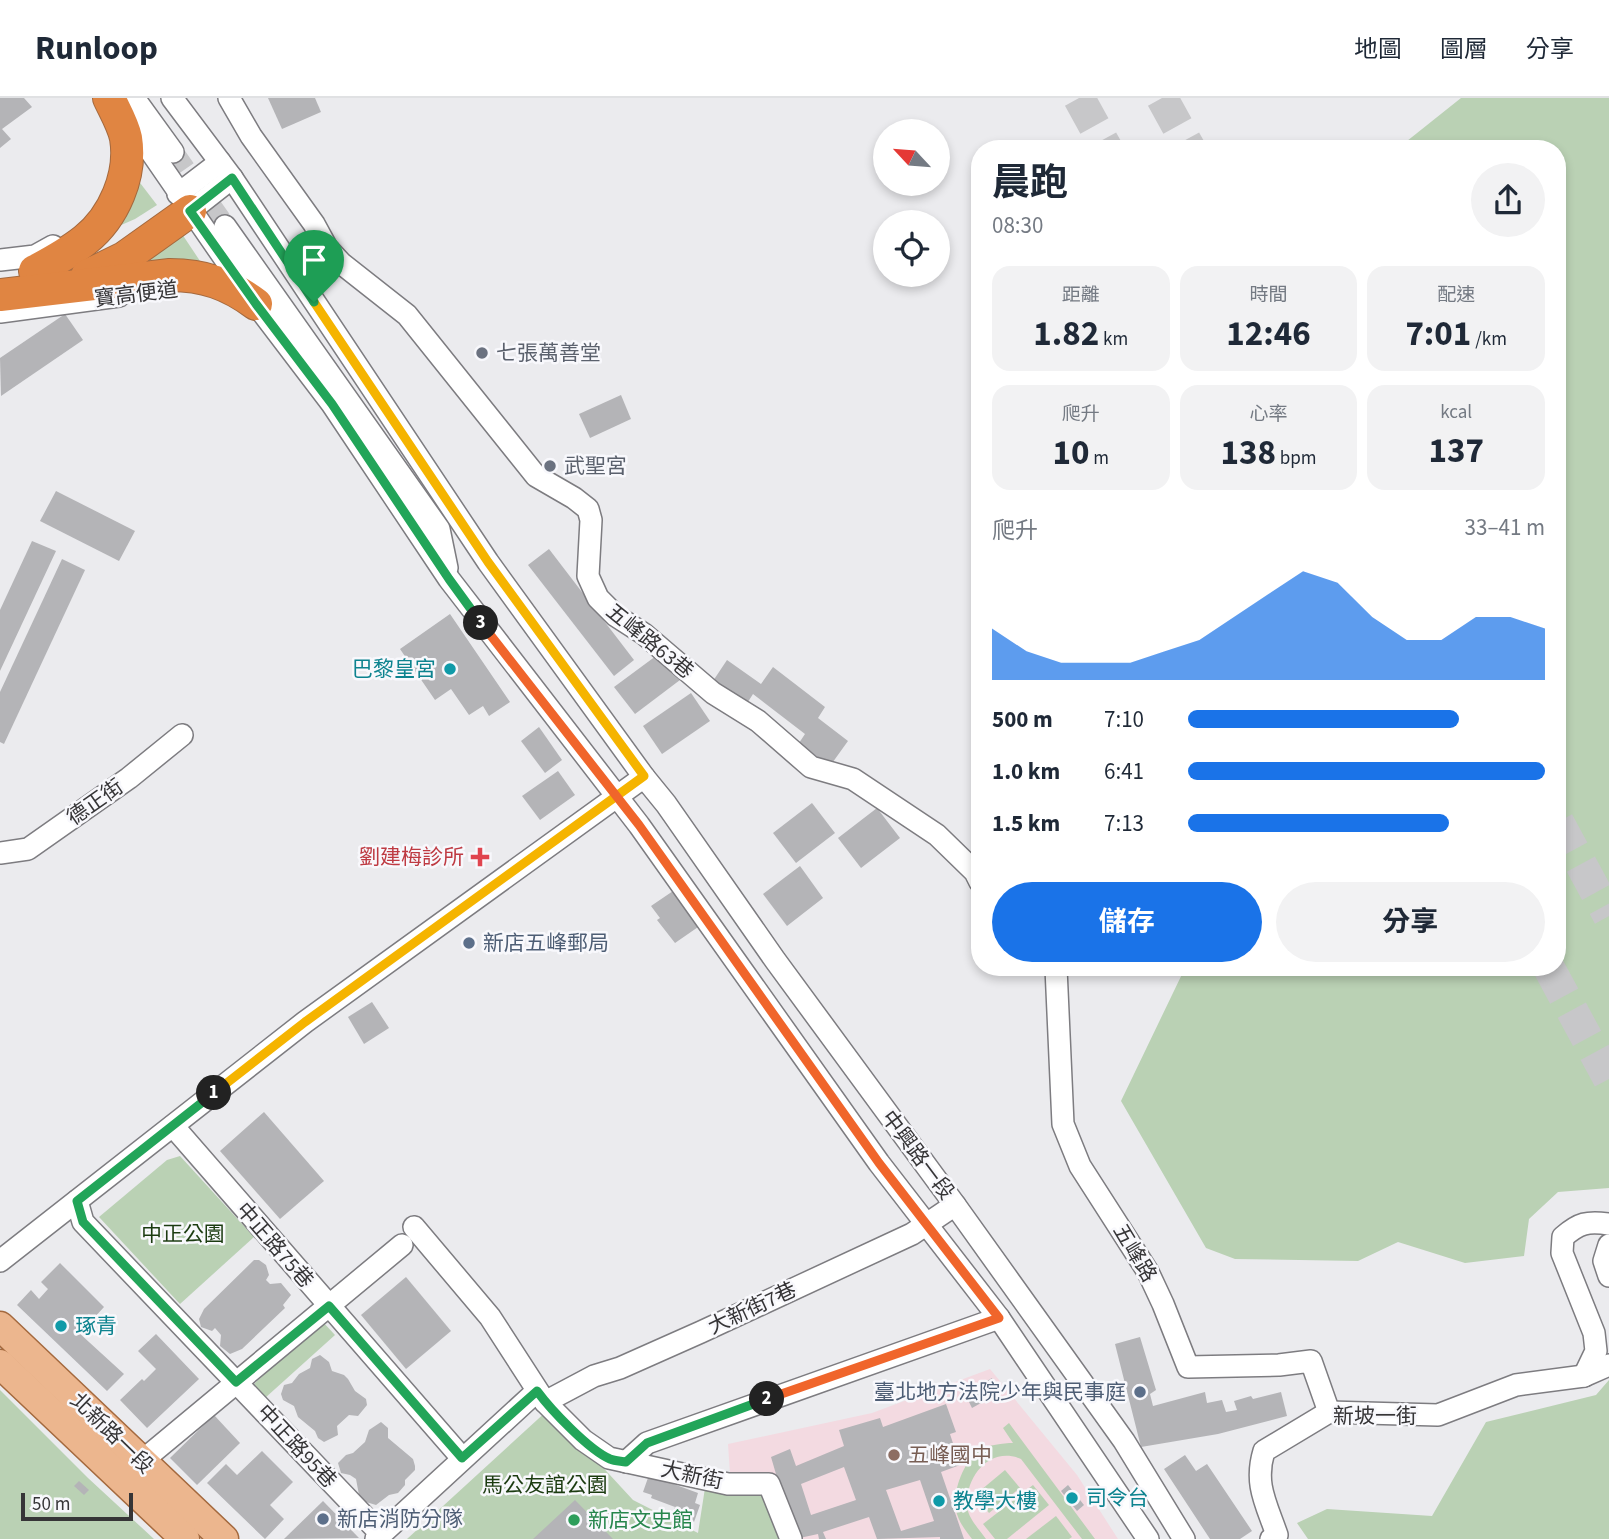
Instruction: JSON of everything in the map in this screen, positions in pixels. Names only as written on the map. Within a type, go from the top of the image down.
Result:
[{"type":"highway","points":[[2,294],[87,239],[108,213],[123,187],[126,139],[112,98]]},
{"type":"highway","points":[[35,271],[79,258],[184,202]]},
{"type":"highway","points":[[2,294],[40,290],[87,276],[124,258],[184,202]]},
{"type":"highway","points":[[2,294],[170,275],[195,275],[215,280],[241,292],[261,310]]},
{"type":"main road","name":"北新路一段","points":[[0,1326],[224,1539]]},
{"type":"main road","name":"北新路一段","points":[[0,1364],[185,1539]]},
{"type":"street","points":[[0,260],[35,256],[57,244],[78,228],[97,207],[114,167],[115,142],[104,98]]},
{"type":"street","name":"中興路一段","points":[[112,98],[261,310],[332,404],[449,579],[616,797],[926,1225],[999,1318],[1148,1539]]},
{"type":"street","points":[[134,98],[173,152]]},
{"type":"street","name":"中興路一段","points":[[172,98],[226,170],[488,562],[666,804],[802,998],[1124,1441],[1184,1539]]},
{"type":"street","name":"五峰路63巷","points":[[229,98],[251,136],[314,224],[327,248],[341,263],[407,315],[536,476],[588,509],[591,520],[588,576],[598,598],[616,616],[644,634],[713,693],[758,721],[811,767],[853,779],[937,835],[971,868]]},
{"type":"street","points":[[184,202],[226,170]]},
{"type":"street","points":[[225,226],[439,529],[449,579]]},
{"type":"street","name":"德正街","points":[[0,853],[28,849],[129,778],[182,734]]},
{"type":"street","points":[[0,1261],[305,1022],[644,776]]},
{"type":"street","name":"五峰路","points":[[1056,976],[1063,1124],[1080,1166],[1148,1272],[1188,1367],[1279,1365],[1311,1360],[1329,1412]]},
{"type":"street","name":"中正路75巷","points":[[173,1126],[462,1458]]},
{"type":"street","name":"中正路95巷","points":[[77,1201],[83,1222],[379,1536]]},
{"type":"street","name":"大新街7巷","points":[[379,1536],[462,1458],[541,1396],[620,1368],[701,1332],[912,1234],[955,1205]]},
{"type":"street","points":[[1584,1376],[1596,1351],[1594,1333],[1562,1253],[1563,1237],[1576,1225],[1595,1222],[1609,1224]]},
{"type":"street","name":"大新街","points":[[414,1227],[490,1317],[541,1396],[583,1440],[609,1458],[728,1484],[769,1484],[791,1539]]},
{"type":"street","points":[[142,1461],[402,1245]]},
{"type":"street","points":[[1609,1245],[1604,1261],[1609,1276]]},
{"type":"street","points":[[626,1462],[647,1443],[999,1318]]},
{"type":"street","name":"新坡一街","points":[[1271,1539],[1277,1535],[1262,1490],[1259,1469],[1264,1451],[1329,1412],[1437,1415],[1516,1385],[1584,1376],[1609,1364]]},
{"type":"shaded area","name":"五峰國中","points":[[990,1369],[1077,1475],[1118,1539],[794,1539],[730,1474],[728,1444],[872,1413]]},
{"type":"green space","points":[[1461,98],[1609,98],[1609,1188],[1558,1192],[1529,1219],[1524,1256],[1465,1263],[1398,1242],[1358,1261],[1235,1259],[1206,1248],[1121,1101],[1181,976],[1566,976],[1566,140],[1408,140]]},
{"type":"green space","points":[[134,175],[157,205],[135,219],[103,233]]},
{"type":"green space","points":[[182,234],[204,267],[131,270]]},
{"type":"green space","name":"中正公園","points":[[180,1156],[254,1237],[180,1304],[99,1217],[167,1160]]},
{"type":"green space","points":[[322,1321],[335,1335],[265,1398],[254,1384]]},
{"type":"green space","points":[[1609,1380],[1609,1539],[1308,1539],[1297,1523],[1327,1509],[1432,1516],[1486,1422],[1596,1395]]},
{"type":"green space","points":[[0,1390],[88,1478],[154,1539],[0,1539]]},
{"type":"green space","name":"馬公友誼公園","points":[[549,1409],[633,1500],[698,1533],[705,1488],[767,1495],[782,1539],[407,1539]]},
{"type":"green space","points":[[1009,1423],[1095,1539],[1082,1539],[1021,1459],[1000,1456],[982,1466],[971,1483],[967,1505],[969,1514],[986,1539],[972,1539],[960,1522],[956,1510],[960,1477],[969,1461],[980,1450],[1013,1443],[1003,1428]]},
{"type":"green space","points":[[1005,1470],[1020,1488],[989,1513],[975,1495]]},
{"type":"green space","points":[[1033,1485],[1049,1505],[1007,1539],[995,1539],[983,1524]]},
{"type":"green space","points":[[1056,1516],[1072,1537],[1026,1539]]},
{"type":"building","points":[[0,98],[24,98],[32,107],[2,129],[11,139],[0,148]]},
{"type":"building","points":[[268,98],[315,98],[321,112],[282,129]]},
{"type":"building","points":[[65,314],[83,340],[1,396],[0,358]]},
{"type":"building","points":[[621,395],[631,419],[590,438],[579,414]]},
{"type":"building","points":[[56,491],[135,531],[119,561],[40,521]]},
{"type":"building","points":[[32,541],[56,551],[0,671],[0,610]]},
{"type":"building","points":[[549,549],[634,660],[614,676],[528,565]]},
{"type":"building","points":[[62,559],[85,570],[4,744],[0,742],[0,692]]},
{"type":"building","name":"巴黎皇宮","points":[[450,614],[510,702],[489,716],[483,706],[469,715],[451,689],[435,700],[400,649]]},
{"type":"building","points":[[660,653],[680,680],[635,714],[614,687]]},
{"type":"building","points":[[727,660],[761,684],[773,667],[825,707],[818,718],[848,741],[830,766],[799,743],[805,734],[753,694],[746,705],[713,681]]},
{"type":"building","points":[[691,693],[710,721],[662,754],[643,726]]},
{"type":"building","points":[[539,727],[562,760],[545,773],[521,741]]},
{"type":"building","points":[[558,771],[575,795],[540,820],[522,796]]},
{"type":"building","points":[[812,803],[835,833],[796,863],[773,833]]},
{"type":"building","points":[[877,808],[900,838],[861,868],[838,838]]},
{"type":"building","points":[[800,866],[823,898],[787,926],[763,894]]},
{"type":"building","points":[[676,889],[701,925],[675,943],[657,920],[660,918],[651,906]]},
{"type":"building","points":[[372,1002],[389,1028],[364,1044],[348,1017]]},
{"type":"building","points":[[264,1112],[324,1181],[280,1219],[220,1151]]},
{"type":"building","points":[[254,1260],[266,1265],[269,1275],[266,1280],[270,1284],[281,1283],[291,1295],[283,1305],[285,1308],[242,1349],[230,1354],[220,1346],[221,1335],[215,1328],[212,1331],[201,1327],[199,1319],[204,1309]]},
{"type":"building","name":"琢青","points":[[60,1263],[104,1307],[93,1319],[89,1314],[86,1317],[89,1320],[78,1332],[124,1374],[107,1391],[17,1305],[31,1290],[39,1299],[48,1289],[41,1282]]},
{"type":"building","points":[[406,1277],[451,1331],[406,1369],[361,1315]]},
{"type":"building","points":[[156,1334],[199,1379],[147,1428],[120,1400],[156,1369],[138,1351]]},
{"type":"building","name":"臺北地方法院少年與民事庭","points":[[1140,1337],[1156,1390],[1150,1394],[1153,1406],[1205,1392],[1207,1403],[1222,1400],[1226,1412],[1237,1410],[1234,1401],[1281,1392],[1287,1416],[1218,1434],[1141,1447],[1115,1344]]},
{"type":"building","points":[[320,1355],[329,1362],[332,1371],[348,1379],[355,1391],[366,1399],[367,1405],[358,1416],[349,1415],[337,1426],[338,1435],[324,1442],[298,1417],[294,1406],[283,1400],[281,1394],[284,1385],[292,1383],[299,1374],[310,1368],[312,1359]]},
{"type":"building","points":[[992,1378],[999,1393],[972,1408],[965,1394]]},
{"type":"building","points":[[946,1404],[956,1432],[950,1434],[960,1465],[941,1472],[964,1539],[877,1539],[869,1517],[823,1532],[826,1539],[819,1539],[818,1534],[795,1539],[771,1457],[790,1449],[796,1466],[844,1446],[839,1430],[880,1418],[883,1427]],"holes":[[[844,1467],[856,1500],[811,1515],[801,1484]],[[920,1480],[934,1521],[901,1531],[886,1490]]]},
{"type":"building","points":[[214,1415],[240,1443],[197,1485],[170,1458]]},
{"type":"building","points":[[381,1422],[388,1428],[388,1438],[413,1459],[415,1470],[398,1493],[389,1495],[376,1505],[366,1502],[359,1495],[356,1479],[341,1473],[338,1463],[365,1442],[369,1430]]},
{"type":"building","points":[[262,1451],[293,1482],[270,1505],[284,1519],[265,1539],[207,1483],[226,1464],[237,1475]]},
{"type":"building","points":[[1185,1455],[1196,1471],[1207,1464],[1252,1531],[1240,1539],[1210,1539],[1164,1469]]},
{"type":"building","points":[[649,1475],[698,1493],[695,1503],[700,1505],[694,1522],[672,1515],[675,1507],[643,1492]]},
{"type":"building","points":[[79,1481],[89,1490],[84,1495],[74,1486]]},
{"type":"building","name":"司令台","points":[[1068,1485],[1084,1505],[1077,1511],[1061,1491]]},
{"type":"building","name":"新店文史館","points":[[575,1500],[613,1539],[533,1539]]},
{"type":"building","name":"新店消防分隊","points":[[323,1501],[359,1538],[284,1539]]},
{"type":"tunnel","points":[[1079,98],[1102,140]]},
{"type":"tunnel","points":[[1162,98],[1185,140]]},
{"type":"tunnel","points":[[173,152],[225,226]]},
{"type":"tunnel","points":[[1566,837],[1609,916]]},
{"type":"tunnel","points":[[1553,976],[1609,1079]]},
{"type":"place","name":"七張萬善堂","points":[[482,353]]},
{"type":"place","name":"武聖宮","points":[[550,466]]},
{"type":"place","name":"巴黎皇宮","points":[[450,669]]},
{"type":"place","name":"劉建梅診所","points":[[480,857]]},
{"type":"place","name":"新店五峰郵局","points":[[469,943]]},
{"type":"place","name":"琢青","points":[[61,1326]]},
{"type":"place","name":"臺北地方法院少年與民事庭","points":[[1140,1392]]},
{"type":"place","name":"五峰國中","points":[[894,1455]]},
{"type":"place","name":"司令台","points":[[1072,1498]]},
{"type":"place","name":"教學大樓","points":[[939,1501]]},
{"type":"place","name":"新店消防分隊","points":[[323,1519]]},
{"type":"place","name":"新店文史館","points":[[574,1520]]},
{"type":"route","points":[[314,302],[232,178],[190,211],[332,404],[485,629],[547,706],[616,797],[639,825],[879,1163],[999,1318],[647,1443],[626,1462],[609,1458],[583,1440],[537,1391],[462,1458],[329,1306],[236,1382],[83,1222],[77,1201],[305,1022],[616,797],[644,776],[488,562],[314,302]]}]
